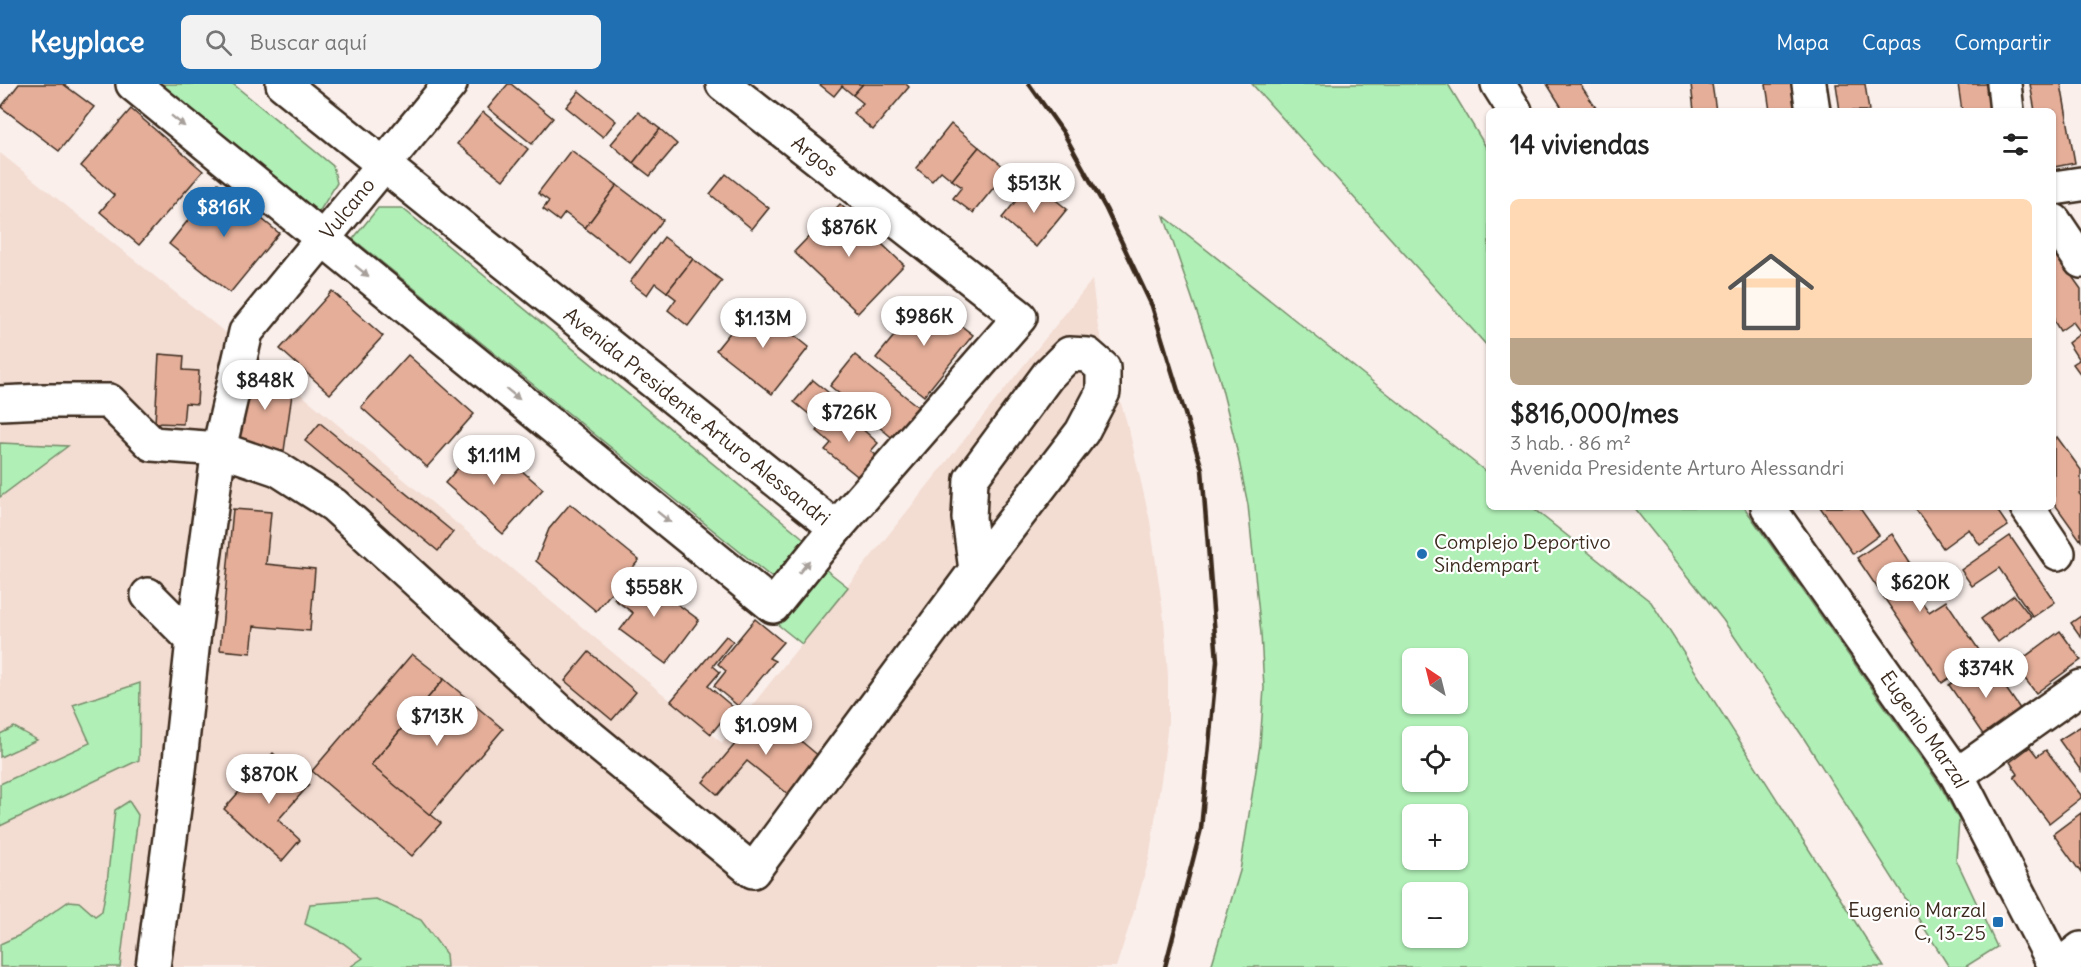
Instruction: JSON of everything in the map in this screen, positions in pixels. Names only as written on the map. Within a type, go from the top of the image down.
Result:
[{"type":"street","name":"Avenida Presidente Arturo Alessandri","points":[[133,84],[773,606],[836,528],[283,84]]},
{"type":"street","name":"Vulcano","points":[[219,449],[246,332],[450,84]]},
{"type":"street","name":"Argos","points":[[723,84],[1020,317],[836,528]]},
{"type":"street","points":[[1498,84],[1513,108]]},
{"type":"street","points":[[1809,84],[1813,108]]},
{"type":"street","points":[[2004,84],[2007,108]]},
{"type":"street","points":[[2056,188],[2081,184]]},
{"type":"street","points":[[2056,224],[2081,261]]},
{"type":"street","points":[[0,404],[109,401],[152,444],[219,449],[278,469],[334,505],[567,718],[753,871],[976,570],[1082,432],[1103,392],[1103,368],[1089,355],[1069,354],[1048,375],[971,479],[969,518],[976,570]]},
{"type":"street","points":[[153,967],[219,449]]},
{"type":"street","name":"Eugenio Marzal","points":[[1770,510],[1957,775],[2057,967]]},
{"type":"street","points":[[2029,510],[2058,553]]},
{"type":"street","points":[[148,595],[193,640]]},
{"type":"street","points":[[1957,775],[2081,687]]},
{"type":"street","points":[[2057,967],[2081,949]]},
{"type":"shaded area","points":[[0,153],[256,357],[722,743],[1092,280],[1098,328],[1129,430],[1150,521],[1164,619],[1168,677],[1168,721],[1149,859],[1116,967],[0,967]]},
{"type":"green space","points":[[151,84],[233,84],[333,166],[337,183],[316,217]]},
{"type":"green space","points":[[1252,84],[1448,84],[1486,147],[1486,345]]},
{"type":"green space","points":[[378,208],[402,208],[808,542],[776,581],[353,239]]},
{"type":"green space","name":"Complejo Deportivo Sindempart","points":[[1164,216],[1486,472],[1486,510],[1535,510],[1651,602],[1884,967],[1211,967],[1240,871],[1260,745],[1264,688],[1248,505],[1219,377]]},
{"type":"green space","points":[[0,443],[68,446],[0,497]]},
{"type":"green space","points":[[1635,510],[1746,510],[1940,785],[1959,820],[1956,859],[1997,947],[1965,967],[1949,967],[1803,737],[1723,620]]},
{"type":"green space","points":[[825,569],[848,587],[802,644],[777,624]]},
{"type":"green space","points":[[140,683],[139,760],[0,826],[0,784],[90,743],[73,705]]},
{"type":"green space","points":[[14,727],[37,740],[0,757],[0,734]]},
{"type":"green space","points":[[129,801],[138,815],[120,967],[0,967],[0,944],[20,935],[69,901],[79,902],[95,916],[102,911],[115,810]]},
{"type":"green space","points":[[376,899],[421,920],[446,954],[447,967],[350,967],[363,958],[343,943],[305,924],[310,904]]},
{"type":"building","points":[[19,84],[63,84],[94,107],[59,151],[1,107]]},
{"type":"building","points":[[508,84],[511,84],[553,118],[532,144],[488,108]]},
{"type":"building","points":[[819,84],[863,84],[853,95],[842,86],[834,96]]},
{"type":"building","points":[[863,84],[906,84],[909,87],[873,130],[853,113],[863,103],[853,95]]},
{"type":"building","points":[[1547,84],[1580,84],[1596,108],[1562,108]]},
{"type":"building","points":[[1691,84],[1712,84],[1716,108],[1694,108]]},
{"type":"building","points":[[1766,84],[1793,84],[1797,108],[1770,108]]},
{"type":"building","points":[[1836,84],[1865,84],[1869,108],[1840,108]]},
{"type":"building","points":[[1958,84],[1986,84],[1990,108],[1962,108]]},
{"type":"building","points":[[2030,84],[2061,84],[2075,163],[2056,167],[2056,108],[2034,108]]},
{"type":"building","points":[[579,91],[616,121],[603,137],[566,107]]},
{"type":"building","points":[[131,109],[203,171],[139,245],[100,212],[114,195],[81,166]]},
{"type":"building","points":[[483,112],[528,149],[503,180],[457,144]]},
{"type":"building","points":[[638,112],[660,129],[633,163],[611,144]]},
{"type":"building","points":[[951,124],[979,147],[952,180],[941,171],[932,181],[916,168]]},
{"type":"building","points":[[660,129],[677,144],[650,176],[633,163]]},
{"type":"building","points":[[979,147],[1008,170],[973,213],[953,198],[962,187],[952,180]]},
{"type":"building","points":[[571,150],[617,185],[585,228],[565,213],[559,221],[543,209],[549,201],[538,193]]},
{"type":"building","points":[[726,174],[769,208],[752,229],[710,194]]},
{"type":"building","points":[[1032,181],[1067,209],[1036,247],[1002,218]]},
{"type":"building","points":[[218,183],[279,233],[230,293],[169,244]]},
{"type":"building","points":[[617,185],[663,220],[630,263],[585,228]]},
{"type":"building","points":[[840,204],[904,265],[858,313],[794,252]]},
{"type":"building","points":[[664,237],[693,259],[667,292],[655,283],[647,295],[630,282]]},
{"type":"building","points":[[2056,254],[2081,289],[2081,333],[2073,322],[2060,331],[2056,324]]},
{"type":"building","points":[[693,259],[722,281],[688,326],[668,310],[676,299],[667,292]]},
{"type":"building","points":[[332,291],[383,336],[330,394],[280,349]]},
{"type":"building","points":[[925,298],[973,335],[924,396],[876,358]]},
{"type":"building","points":[[754,303],[809,347],[772,394],[716,350]]},
{"type":"building","points":[[2081,333],[2081,375],[2073,364],[2079,360],[2068,343]]},
{"type":"building","points":[[159,354],[184,356],[183,370],[199,371],[197,404],[185,403],[183,424],[155,423]]},
{"type":"building","points":[[408,355],[474,414],[427,467],[361,407]]},
{"type":"building","points":[[855,355],[922,410],[896,441],[830,386]]},
{"type":"building","points":[[248,368],[273,371],[293,387],[284,451],[238,446]]},
{"type":"building","points":[[813,380],[834,397],[815,419],[794,402]]},
{"type":"building","points":[[838,407],[878,443],[871,451],[881,459],[861,479],[825,450],[831,443],[817,431]]},
{"type":"building","points":[[320,423],[453,532],[438,551],[305,441]]},
{"type":"building","points":[[484,438],[543,489],[503,534],[445,483]]},
{"type":"building","points":[[2056,438],[2081,470],[2081,491],[2079,493],[2081,496],[2081,541],[2056,506]]},
{"type":"building","points":[[570,504],[639,560],[596,611],[536,561],[549,529]]},
{"type":"building","points":[[233,509],[271,512],[266,564],[315,569],[310,631],[254,626],[251,653],[220,650]]},
{"type":"building","points":[[1822,510],[1861,510],[1879,535],[1853,554]]},
{"type":"building","points":[[1916,510],[1997,510],[2008,526],[1980,545],[1969,529],[1943,548]]},
{"type":"building","points":[[1892,534],[1910,562],[1899,569],[1929,612],[1946,601],[1983,656],[1942,683],[1857,558]]},
{"type":"building","points":[[2010,536],[2055,602],[2033,617],[1999,568],[1972,586],[1961,570]]},
{"type":"building","points":[[634,572],[699,620],[666,664],[620,630],[633,613],[614,599]]},
{"type":"building","points":[[2014,595],[2031,617],[1998,642],[1981,619]]},
{"type":"building","points":[[2081,616],[2081,637],[2071,623]]},
{"type":"building","points":[[755,619],[783,642],[769,658],[775,661],[738,706],[714,686],[726,671],[718,664]]},
{"type":"building","points":[[2060,631],[2081,660],[2036,693],[2014,665]]},
{"type":"building","points":[[726,636],[733,641],[713,666],[720,672],[708,686],[733,707],[711,734],[671,701]]},
{"type":"building","points":[[589,652],[636,692],[612,720],[565,681]]},
{"type":"building","points":[[412,654],[444,679],[371,765],[441,823],[412,856],[312,771]]},
{"type":"building","points":[[1986,659],[2023,713],[1986,739],[1949,685]]},
{"type":"building","points":[[444,679],[503,729],[430,815],[371,765]]},
{"type":"building","points":[[764,710],[820,757],[788,794],[747,761],[718,795],[703,782]]},
{"type":"building","points":[[2081,726],[2081,771],[2059,740]]},
{"type":"building","points":[[2030,747],[2037,756],[2046,750],[2081,795],[2081,798],[2049,823],[2014,777],[2018,774],[2010,762]]},
{"type":"building","points":[[273,753],[309,785],[278,820],[300,840],[282,861],[224,809]]},
{"type":"building","points":[[2081,813],[2081,873],[2053,834]]},
{"type":"railway","points":[[1029,84],[1063,132],[1106,209],[1152,306],[1202,469],[1217,661],[1201,829],[1165,967]]},
{"type":"place","name":"Complejo Deportivo Sindempart","points":[[1422,554]]},
{"type":"place","name":"Eugenio Marzal C, 13-25","points":[[1998,922]]}]
